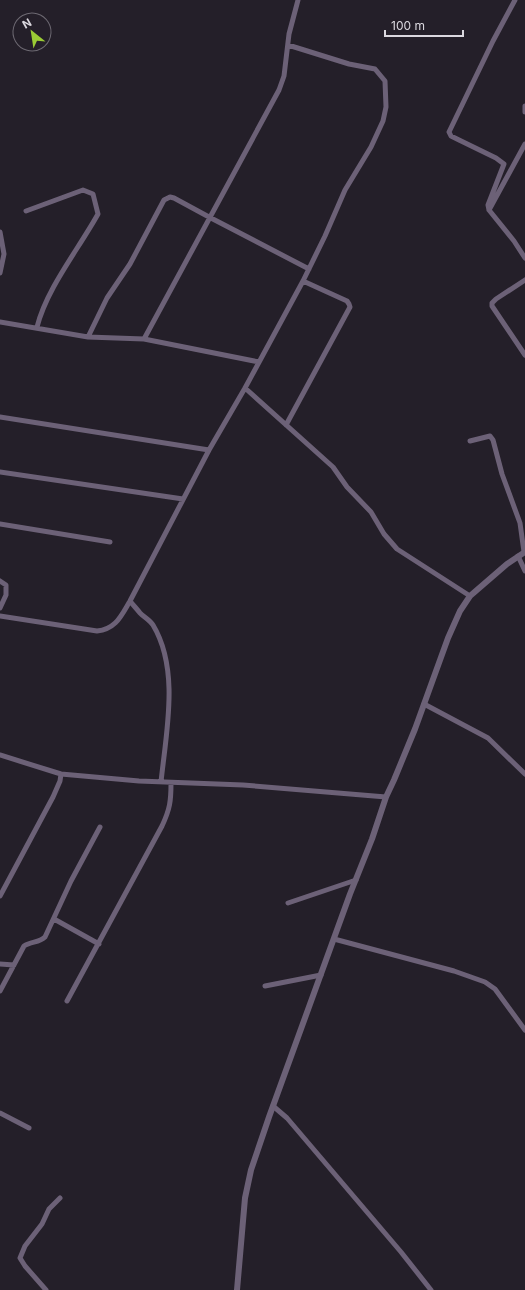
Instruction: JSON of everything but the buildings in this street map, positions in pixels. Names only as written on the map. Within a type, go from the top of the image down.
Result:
[{"type":"street","points":[[144,339],[279,90],[284,76],[289,34],[298,0]]},
{"type":"street","points":[[516,0],[493,41],[449,132],[451,136],[496,158],[504,164],[488,204],[489,210],[514,241],[525,258]]},
{"type":"street","points":[[0,616],[78,629],[97,630],[105,630],[112,626],[120,618],[209,450],[245,388],[309,269],[325,236],[344,190],[370,147],[383,121],[386,107],[385,81],[375,69],[349,64],[288,45]]},
{"type":"street","points":[[525,106],[525,112]]},
{"type":"street","points":[[489,210],[525,144]]},
{"type":"street","points":[[26,211],[83,190],[93,194],[98,214],[65,266],[41,312],[37,327]]},
{"type":"street","points":[[88,337],[107,298],[130,264],[164,200],[170,197],[309,269]]},
{"type":"street","points":[[0,232],[4,254],[0,273]]},
{"type":"street","points":[[286,425],[350,307],[347,301],[303,280]]},
{"type":"street","points":[[525,280],[492,303],[492,306],[525,355]]},
{"type":"street","points":[[0,322],[37,327],[88,337],[144,339],[259,362]]},
{"type":"street","points":[[245,388],[333,468],[347,487],[371,512],[384,534],[397,549],[470,596]]},
{"type":"street","points":[[0,418],[209,450]]},
{"type":"street","points":[[237,1290],[246,1191],[251,1170],[386,798],[424,704],[448,638],[460,611],[470,596],[518,556],[525,552],[520,523],[502,474],[493,440],[490,436],[470,441]]},
{"type":"street","points":[[0,472],[183,499]]},
{"type":"street","points":[[0,524],[110,542]]},
{"type":"street","points":[[518,556],[525,570]]},
{"type":"street","points":[[0,582],[6,585],[6,596],[0,608]]},
{"type":"street","points":[[130,601],[153,624],[162,643],[167,662],[170,686],[161,782]]},
{"type":"street","points":[[424,704],[488,738],[525,774]]},
{"type":"street","points":[[0,755],[61,774],[171,783],[243,785],[386,798]]},
{"type":"street","points":[[0,896],[53,797],[60,781],[61,774]]},
{"type":"street","points":[[67,1001],[162,826],[171,802],[171,783]]},
{"type":"street","points":[[0,991],[24,946],[31,942],[40,941],[45,937],[71,881],[100,827]]},
{"type":"street","points":[[288,903],[356,880]]},
{"type":"street","points":[[54,919],[99,944]]},
{"type":"street","points":[[334,939],[454,971],[486,982],[495,989],[525,1030]]},
{"type":"street","points":[[0,964],[14,965]]},
{"type":"street","points":[[265,986],[321,975]]},
{"type":"street","points":[[273,1106],[287,1118],[401,1252],[431,1290]]},
{"type":"street","points":[[0,1113],[29,1128]]},
{"type":"street","points":[[46,1290],[20,1258],[25,1246],[42,1224],[49,1209],[60,1198]]}]
